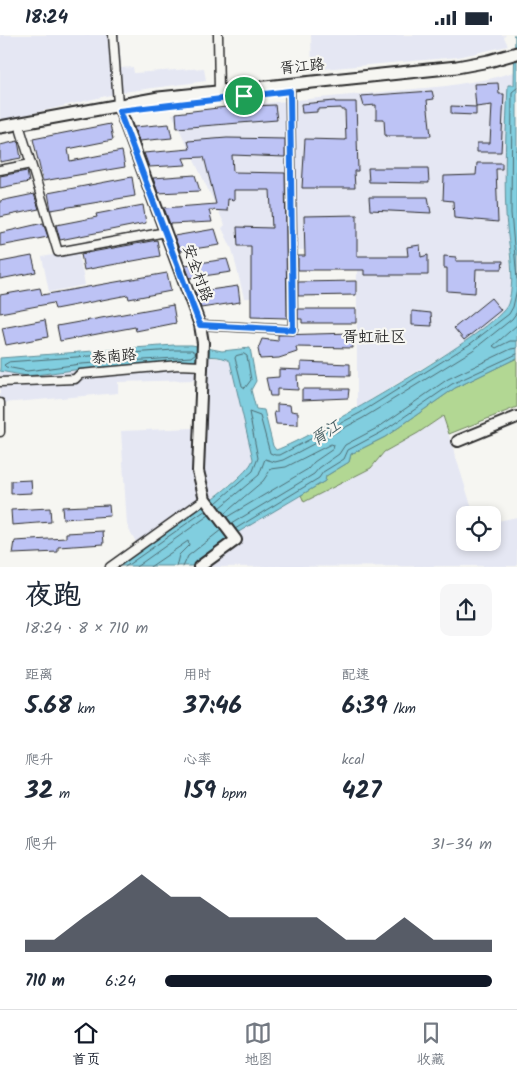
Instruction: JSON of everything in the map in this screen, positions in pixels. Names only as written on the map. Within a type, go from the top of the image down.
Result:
[{"type":"main road","name":"胥江路","points":[[0,135],[119,107],[458,75],[517,53]]},
{"type":"main road","name":"胥江路","points":[[0,127],[219,91],[479,67],[517,61]]},
{"type":"street","points":[[113,35],[119,107]]},
{"type":"street","points":[[218,35],[219,91]]},
{"type":"street","points":[[200,325],[293,330],[290,91]]},
{"type":"street","name":"安全村路","points":[[119,107],[200,325],[203,343],[198,471],[205,501],[234,539],[200,567]]},
{"type":"street","points":[[20,131],[58,252],[166,232]]},
{"type":"street","points":[[0,170],[31,164]]},
{"type":"street","name":"泰南路","points":[[0,382],[75,379],[80,374],[202,363]]},
{"type":"street","points":[[0,403],[0,433]]},
{"type":"street","points":[[458,441],[517,417]]},
{"type":"street","points":[[110,567],[205,501]]},
{"type":"shaded area","points":[[0,35],[119,35],[121,68],[133,67],[134,73],[204,68],[206,81],[123,92],[0,121]]},
{"type":"shaded area","points":[[311,35],[506,35],[504,37],[508,46],[458,57],[312,70]]},
{"type":"shaded area","points":[[514,72],[514,85],[508,85],[506,157],[506,214],[512,286],[508,305],[505,311],[468,340],[357,408],[357,251],[298,250],[297,298],[244,298],[232,249],[222,228],[225,225],[172,114],[225,107],[446,86],[489,79]]},
{"type":"shaded area","points":[[78,250],[85,285],[49,292],[42,257]]},
{"type":"shaded area","points":[[208,357],[227,359],[232,365],[253,461],[250,467],[212,499],[207,492],[202,469]]},
{"type":"shaded area","points":[[194,361],[195,380],[118,382],[118,393],[3,403],[6,428],[0,429],[0,371],[27,376],[82,369]]},
{"type":"shaded area","points":[[443,416],[471,506],[456,506],[456,551],[501,551],[501,520],[517,517],[517,566],[192,567],[225,540],[301,495],[303,502],[371,468],[384,452]]},
{"type":"shaded area","points":[[193,428],[193,479],[203,505],[140,550],[127,525],[121,431]]},
{"type":"green space","points":[[517,358],[517,407],[449,434],[443,416],[384,452],[371,468],[304,502],[301,495],[325,481],[326,476],[349,462],[351,454],[385,437],[455,388]]},
{"type":"water","name":"胥江","points":[[513,35],[517,35],[517,358],[455,388],[385,437],[351,454],[349,462],[326,476],[325,481],[225,540],[192,566],[117,566],[215,498],[234,482],[253,459],[230,361],[217,357],[207,357],[194,361],[82,369],[27,376],[0,371],[0,358],[174,345],[192,345],[222,351],[250,348],[256,381],[251,390],[256,409],[264,410],[273,446],[276,450],[295,442],[362,406],[440,358],[497,317],[508,304],[511,293],[512,271],[506,214],[505,166],[508,85],[514,85],[515,36]]},
{"type":"building","points":[[498,83],[499,94],[504,94],[501,152],[477,152],[477,143],[490,143],[492,105],[476,107],[474,84]]},
{"type":"building","points":[[432,91],[434,99],[427,100],[431,136],[385,136],[384,119],[376,119],[376,105],[364,106],[361,96]]},
{"type":"building","points":[[335,101],[356,102],[358,171],[354,171],[355,188],[302,188],[305,139],[346,140],[345,110],[341,110],[341,108],[317,109],[317,112],[302,113],[301,104]]},
{"type":"building","points":[[275,105],[277,120],[177,128],[176,113],[226,107]]},
{"type":"building","points":[[451,106],[476,107],[476,115],[451,114]]},
{"type":"building","points":[[110,124],[113,140],[68,149],[70,161],[122,151],[125,167],[43,181],[33,139]]},
{"type":"building","points":[[169,124],[172,138],[139,141],[134,127]]},
{"type":"building","points":[[227,138],[285,139],[285,157],[232,155],[233,172],[285,173],[287,318],[251,317],[251,246],[238,246],[237,227],[272,228],[270,190],[234,190],[234,200],[228,199],[227,211],[209,210],[212,222],[170,224],[164,208],[216,204],[204,157],[183,158],[186,165],[149,167],[144,153],[190,149],[188,141]]},
{"type":"building","points":[[18,141],[21,158],[0,162],[0,145]]},
{"type":"building","points":[[477,163],[502,163],[502,169],[496,169],[498,222],[454,218],[453,201],[443,200],[444,176],[476,175]]},
{"type":"building","points":[[368,168],[428,168],[429,183],[369,182]]},
{"type":"building","points":[[27,171],[29,182],[0,188],[0,176]]},
{"type":"building","points":[[195,175],[200,191],[158,193],[153,178]]},
{"type":"building","points":[[132,177],[135,196],[51,210],[48,193]]},
{"type":"building","points":[[34,194],[39,209],[0,217],[0,201]]},
{"type":"building","points":[[369,197],[428,197],[431,213],[370,210]]},
{"type":"building","points":[[143,205],[146,223],[60,240],[56,225],[97,217],[96,214]]},
{"type":"building","points":[[357,215],[357,256],[408,256],[407,247],[420,245],[421,257],[428,255],[428,275],[364,275],[364,270],[298,270],[298,256],[305,256],[304,216]]},
{"type":"building","points":[[43,223],[48,237],[0,246],[0,233]]},
{"type":"building","points":[[215,229],[220,245],[180,251],[174,236]]},
{"type":"building","points":[[157,240],[160,256],[84,270],[81,254]]},
{"type":"building","points":[[32,256],[36,272],[0,279],[0,262]]},
{"type":"building","points":[[444,256],[456,257],[456,261],[503,261],[502,269],[476,269],[475,293],[447,291],[447,268],[444,268]]},
{"type":"building","points":[[227,259],[231,272],[190,278],[185,265]]},
{"type":"building","points":[[167,273],[171,291],[129,299],[128,295],[55,309],[53,303],[0,313],[0,295],[40,288],[42,295]]},
{"type":"building","points":[[356,281],[356,295],[298,296],[298,282]]},
{"type":"building","points":[[238,286],[240,302],[201,308],[195,292]]},
{"type":"building","points":[[491,298],[501,310],[464,340],[454,328]]},
{"type":"building","points":[[173,305],[176,323],[136,331],[135,327],[60,341],[57,326]]},
{"type":"building","points":[[298,309],[356,309],[356,323],[302,323],[302,319],[298,319]]},
{"type":"building","points":[[412,311],[431,313],[432,326],[412,325]]},
{"type":"building","points":[[45,320],[48,337],[6,345],[2,328]]},
{"type":"building","points":[[352,333],[353,348],[296,347],[297,352],[279,358],[260,359],[258,349],[262,339],[278,341],[278,335]]},
{"type":"building","points":[[301,362],[350,364],[350,376],[297,375],[298,390],[277,389],[277,396],[270,396],[266,378],[279,377],[279,369],[301,370]]},
{"type":"building","points":[[302,389],[349,389],[348,398],[302,400]]},
{"type":"building","points":[[277,404],[290,405],[291,411],[298,412],[298,425],[276,424],[274,412],[277,412]]},
{"type":"building","points":[[31,480],[32,493],[11,494],[11,481]]},
{"type":"building","points":[[109,505],[110,516],[63,519],[62,507]]},
{"type":"building","points":[[50,508],[51,522],[12,525],[11,510]]},
{"type":"building","points":[[103,531],[104,544],[58,547],[58,552],[13,554],[15,541],[66,538],[66,533]]},
{"type":"district","name":"胥虹社区","points":[[374,337]]},
{"type":"route","points":[[290,91],[293,330],[200,325],[119,111],[244,96],[290,91]]}]
